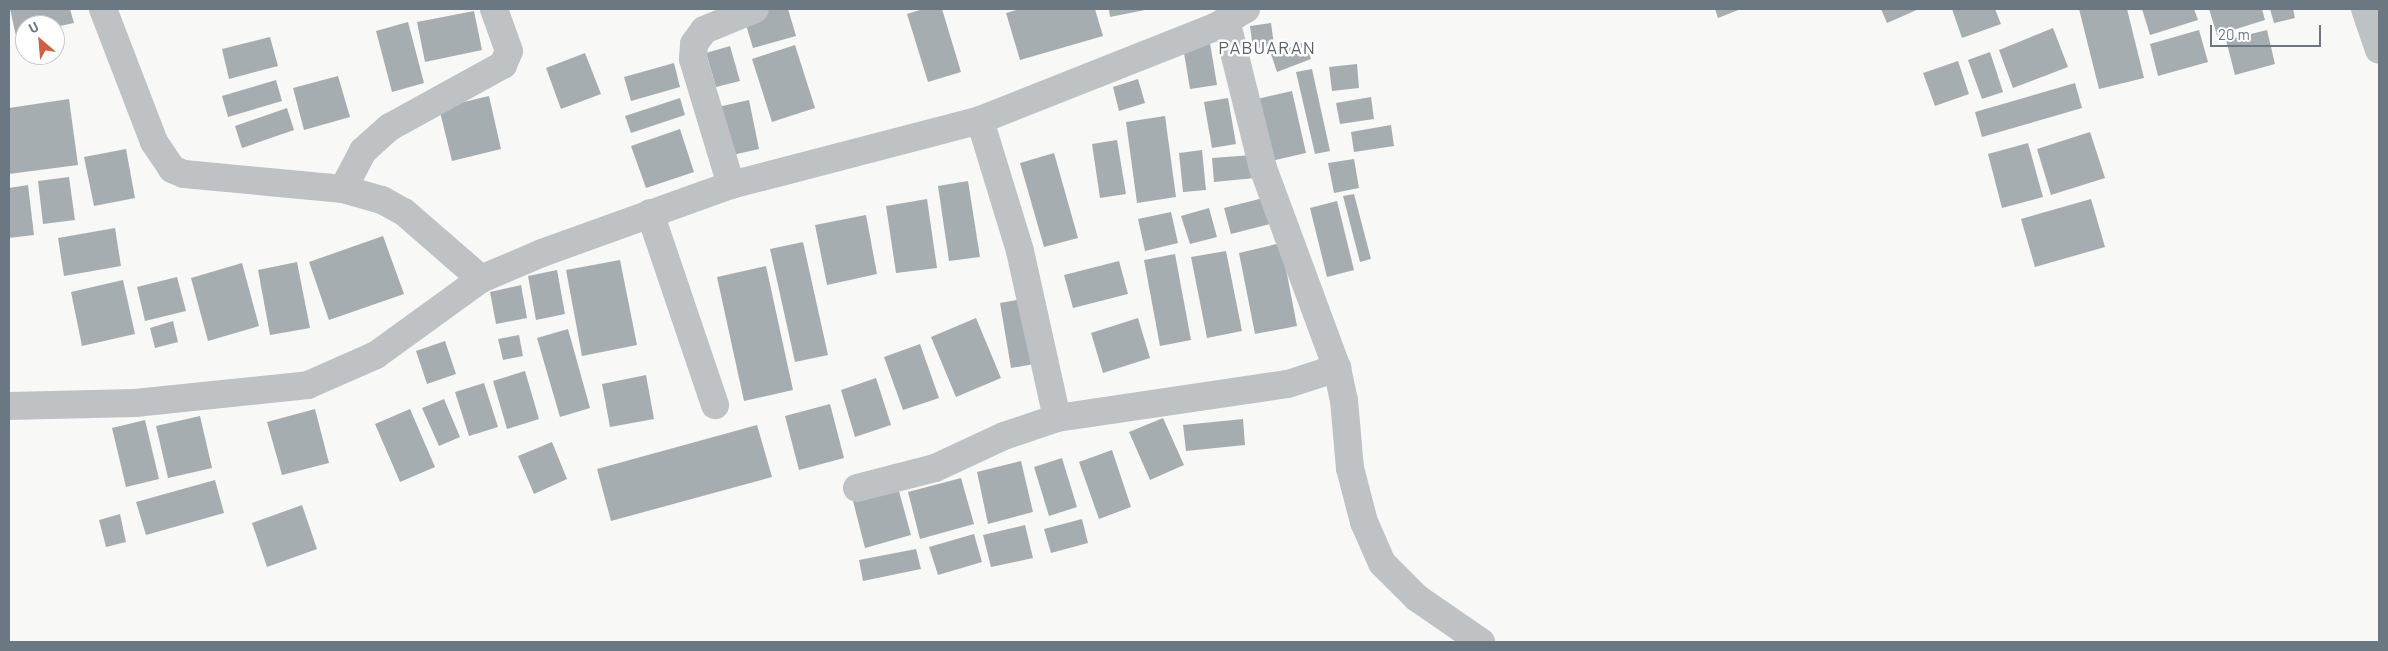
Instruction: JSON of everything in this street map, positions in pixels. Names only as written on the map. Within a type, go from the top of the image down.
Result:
[{"type":"street","points":[[103,9],[154,142],[172,169],[191,174],[343,189],[382,200],[404,212],[481,279]]},
{"type":"street","points":[[343,189],[363,151],[390,127],[504,65],[509,51],[494,9]]},
{"type":"street","points":[[731,185],[693,58],[694,44],[704,30],[754,9]]},
{"type":"street","points":[[2365,9],[2379,50]]},
{"type":"street","points":[[9,406],[135,403],[266,392],[308,384],[376,355],[481,279],[650,213],[731,185],[980,120],[1236,14],[1263,168],[1336,368],[1344,400],[1350,468],[1364,522],[1382,563],[1417,598],[1482,642]]},
{"type":"street","points":[[980,120],[1020,251],[1057,418]]},
{"type":"street","points":[[650,213],[715,406]]},
{"type":"street","points":[[857,488],[936,468],[1004,436],[1057,418],[1288,384],[1336,368]]},
{"type":"building","points":[[10,9],[70,9],[74,23],[65,25],[65,15],[15,15],[15,32]]},
{"type":"building","points":[[766,9],[788,9],[796,36],[753,48],[743,15]]},
{"type":"building","points":[[923,9],[942,9],[961,72],[928,82],[907,14]]},
{"type":"building","points":[[1020,9],[1095,9],[1103,36],[1020,60],[1006,13]]},
{"type":"building","points":[[1109,9],[1144,9],[1145,10],[1110,17]]},
{"type":"building","points":[[1715,9],[1741,9],[1718,18]]},
{"type":"building","points":[[1881,9],[1919,9],[1887,23]]},
{"type":"building","points":[[1952,9],[1995,9],[2001,24],[1962,38]]},
{"type":"building","points":[[2079,9],[2127,9],[2144,78],[2099,89]]},
{"type":"building","points":[[2142,9],[2194,9],[2198,20],[2150,35]]},
{"type":"building","points":[[2209,9],[2262,9],[2265,20],[2217,35]]},
{"type":"building","points":[[2270,9],[2293,9],[2295,18],[2274,23]]},
{"type":"building","points":[[474,11],[482,50],[425,62],[417,22]]},
{"type":"building","points":[[408,22],[424,83],[392,92],[376,31]]},
{"type":"building","points":[[1271,23],[1274,45],[1253,49],[1250,26]]},
{"type":"building","points":[[2053,28],[2068,67],[2013,88],[1999,50]]},
{"type":"building","points":[[2199,30],[2208,62],[2158,76],[2150,44]]},
{"type":"building","points":[[2267,30],[2275,64],[2235,75],[2226,40]]},
{"type":"building","points":[[270,37],[278,66],[229,79],[222,49]]},
{"type":"building","points":[[1305,42],[1311,59],[1277,72],[1271,54]]},
{"type":"building","points":[[1210,43],[1217,85],[1190,89],[1183,47]]},
{"type":"building","points":[[795,45],[815,108],[772,122],[752,59]]},
{"type":"building","points":[[730,46],[740,81],[716,87],[706,53]]},
{"type":"building","points":[[1990,52],[2003,92],[1982,99],[1968,60]]},
{"type":"building","points":[[585,53],[601,94],[561,109],[546,68]]},
{"type":"building","points":[[1958,61],[1969,94],[1935,106],[1923,73]]},
{"type":"building","points":[[674,63],[680,87],[631,101],[624,77]]},
{"type":"building","points":[[1357,64],[1359,88],[1332,91],[1329,67]]},
{"type":"building","points":[[1312,69],[1330,151],[1315,154],[1296,72]]},
{"type":"building","points":[[338,76],[350,117],[304,130],[293,88]]},
{"type":"building","points":[[1138,79],[1145,103],[1119,111],[1113,87]]},
{"type":"building","points":[[276,80],[282,101],[228,117],[222,96]]},
{"type":"building","points":[[2075,83],[2082,108],[1982,137],[1975,112]]},
{"type":"building","points":[[1292,91],[1306,153],[1271,161],[1257,99]]},
{"type":"building","points":[[489,96],[501,149],[452,161],[439,108]]},
{"type":"building","points":[[1371,97],[1374,119],[1340,124],[1336,103]]},
{"type":"building","points":[[680,98],[685,115],[631,133],[625,116]]},
{"type":"building","points":[[1228,98],[1236,144],[1212,148],[1204,102]]},
{"type":"building","points":[[69,99],[78,165],[9,174],[9,108]]},
{"type":"building","points":[[749,100],[759,149],[728,156],[718,107]]},
{"type":"building","points":[[287,108],[294,130],[242,148],[235,126]]},
{"type":"building","points":[[1165,116],[1176,197],[1137,203],[1126,122]]},
{"type":"building","points":[[1391,125],[1394,146],[1354,152],[1351,132]]},
{"type":"building","points":[[680,129],[694,172],[646,188],[631,146]]},
{"type":"building","points":[[2090,132],[2105,178],[2051,195],[2037,149]]},
{"type":"building","points":[[1117,140],[1126,194],[1100,198],[1092,144]]},
{"type":"building","points":[[2028,143],[2043,197],[2002,208],[1988,154]]},
{"type":"building","points":[[126,149],[135,198],[94,206],[84,157]]},
{"type":"building","points":[[1202,150],[1206,190],[1183,192],[1179,153]]},
{"type":"building","points":[[1054,153],[1078,238],[1044,247],[1020,163]]},
{"type":"building","points":[[1252,155],[1255,178],[1214,182],[1212,158]]},
{"type":"building","points":[[1354,159],[1359,188],[1334,193],[1328,163]]},
{"type":"building","points":[[69,177],[75,220],[43,224],[38,181]]},
{"type":"building","points":[[968,181],[980,257],[949,261],[938,186]]},
{"type":"building","points":[[28,185],[34,235],[9,238],[9,188]]},
{"type":"building","points":[[1354,194],[1371,259],[1360,262],[1343,196]]},
{"type":"building","points":[[1271,196],[1278,222],[1231,234],[1224,208]]},
{"type":"building","points":[[927,199],[937,268],[896,273],[886,206]]},
{"type":"building","points":[[2091,199],[2105,247],[2035,267],[2021,219]]},
{"type":"building","points":[[1337,201],[1354,270],[1327,277],[1310,208]]},
{"type":"building","points":[[1209,208],[1217,237],[1190,244],[1181,216]]},
{"type":"building","points":[[1171,212],[1178,243],[1145,251],[1138,219]]},
{"type":"building","points":[[866,215],[877,274],[827,285],[815,225]]},
{"type":"building","points":[[115,228],[121,266],[64,276],[58,238]]},
{"type":"building","points":[[383,236],[404,294],[329,320],[309,262]]},
{"type":"building","points":[[803,242],[828,355],[795,362],[770,249]]},
{"type":"building","points":[[1281,243],[1297,326],[1255,334],[1239,253]]},
{"type":"building","points":[[1226,251],[1242,331],[1207,338],[1191,257]]},
{"type":"building","points":[[1175,254],[1191,340],[1160,346],[1144,260]]},
{"type":"building","points":[[620,260],[637,345],[582,356],[566,270]]},
{"type":"building","points":[[1119,261],[1128,294],[1073,308],[1064,275]]},
{"type":"building","points":[[297,262],[310,328],[270,335],[258,270]]},
{"type":"building","points":[[242,263],[259,326],[208,341],[191,278]]},
{"type":"building","points":[[766,266],[793,390],[744,401],[717,277]]},
{"type":"building","points":[[557,270],[565,314],[536,320],[528,276]]},
{"type":"building","points":[[177,277],[186,311],[145,321],[137,287]]},
{"type":"building","points":[[123,280],[135,334],[82,346],[71,292]]},
{"type":"building","points":[[521,285],[527,318],[496,324],[490,292]]},
{"type":"building","points":[[1023,299],[1034,364],[1011,368],[1000,303]]},
{"type":"building","points":[[976,318],[1001,378],[956,397],[931,337]]},
{"type":"building","points":[[1138,318],[1150,358],[1103,373],[1091,333]]},
{"type":"building","points":[[173,321],[178,342],[155,348],[150,328]]},
{"type":"building","points":[[568,329],[590,408],[560,417],[537,338]]},
{"type":"building","points":[[519,335],[523,356],[503,360],[498,339]]},
{"type":"building","points":[[445,341],[456,374],[427,384],[416,351]]},
{"type":"building","points":[[920,344],[939,398],[903,410],[884,357]]},
{"type":"building","points":[[525,371],[539,419],[507,429],[493,381]]},
{"type":"building","points":[[646,375],[654,419],[610,427],[602,384]]},
{"type":"building","points":[[876,378],[891,425],[855,437],[841,390]]},
{"type":"building","points":[[484,383],[498,427],[469,436],[455,392]]},
{"type":"building","points":[[444,399],[460,437],[439,446],[422,408]]},
{"type":"building","points":[[830,404],[844,458],[799,470],[785,416]]},
{"type":"building","points":[[315,409],[329,463],[282,475],[267,422]]},
{"type":"building","points":[[410,409],[435,467],[400,482],[375,424]]},
{"type":"building","points":[[200,416],[212,468],[168,478],[156,426]]},
{"type":"building","points":[[1163,418],[1184,465],[1150,480],[1129,432]]},
{"type":"building","points":[[1243,419],[1245,445],[1186,451],[1183,425]]},
{"type":"building","points":[[145,420],[159,479],[126,487],[112,428]]},
{"type":"building","points":[[757,425],[772,477],[611,521],[597,469]]},
{"type":"building","points":[[552,442],[567,479],[534,494],[518,456]]},
{"type":"building","points":[[1112,450],[1131,507],[1099,519],[1079,462]]},
{"type":"building","points":[[1062,458],[1077,507],[1049,516],[1034,467]]},
{"type":"building","points":[[1021,461],[1033,512],[988,524],[977,472]]},
{"type":"building","points":[[961,478],[974,524],[920,539],[908,492]]},
{"type":"building","points":[[215,480],[224,513],[146,535],[136,502]]},
{"type":"building","points":[[897,484],[911,535],[865,548],[852,497]]},
{"type":"building","points":[[302,505],[317,549],[267,567],[252,523]]},
{"type":"building","points":[[120,514],[126,542],[106,547],[99,520]]},
{"type":"building","points":[[1082,519],[1088,543],[1051,553],[1044,529]]},
{"type":"building","points":[[1025,525],[1033,558],[991,567],[983,535]]},
{"type":"building","points":[[974,534],[982,562],[938,575],[929,547]]},
{"type":"building","points":[[916,549],[921,569],[863,581],[859,560]]},
{"type":"district","name":"PABUARAN","points":[[1267,47]]}]
